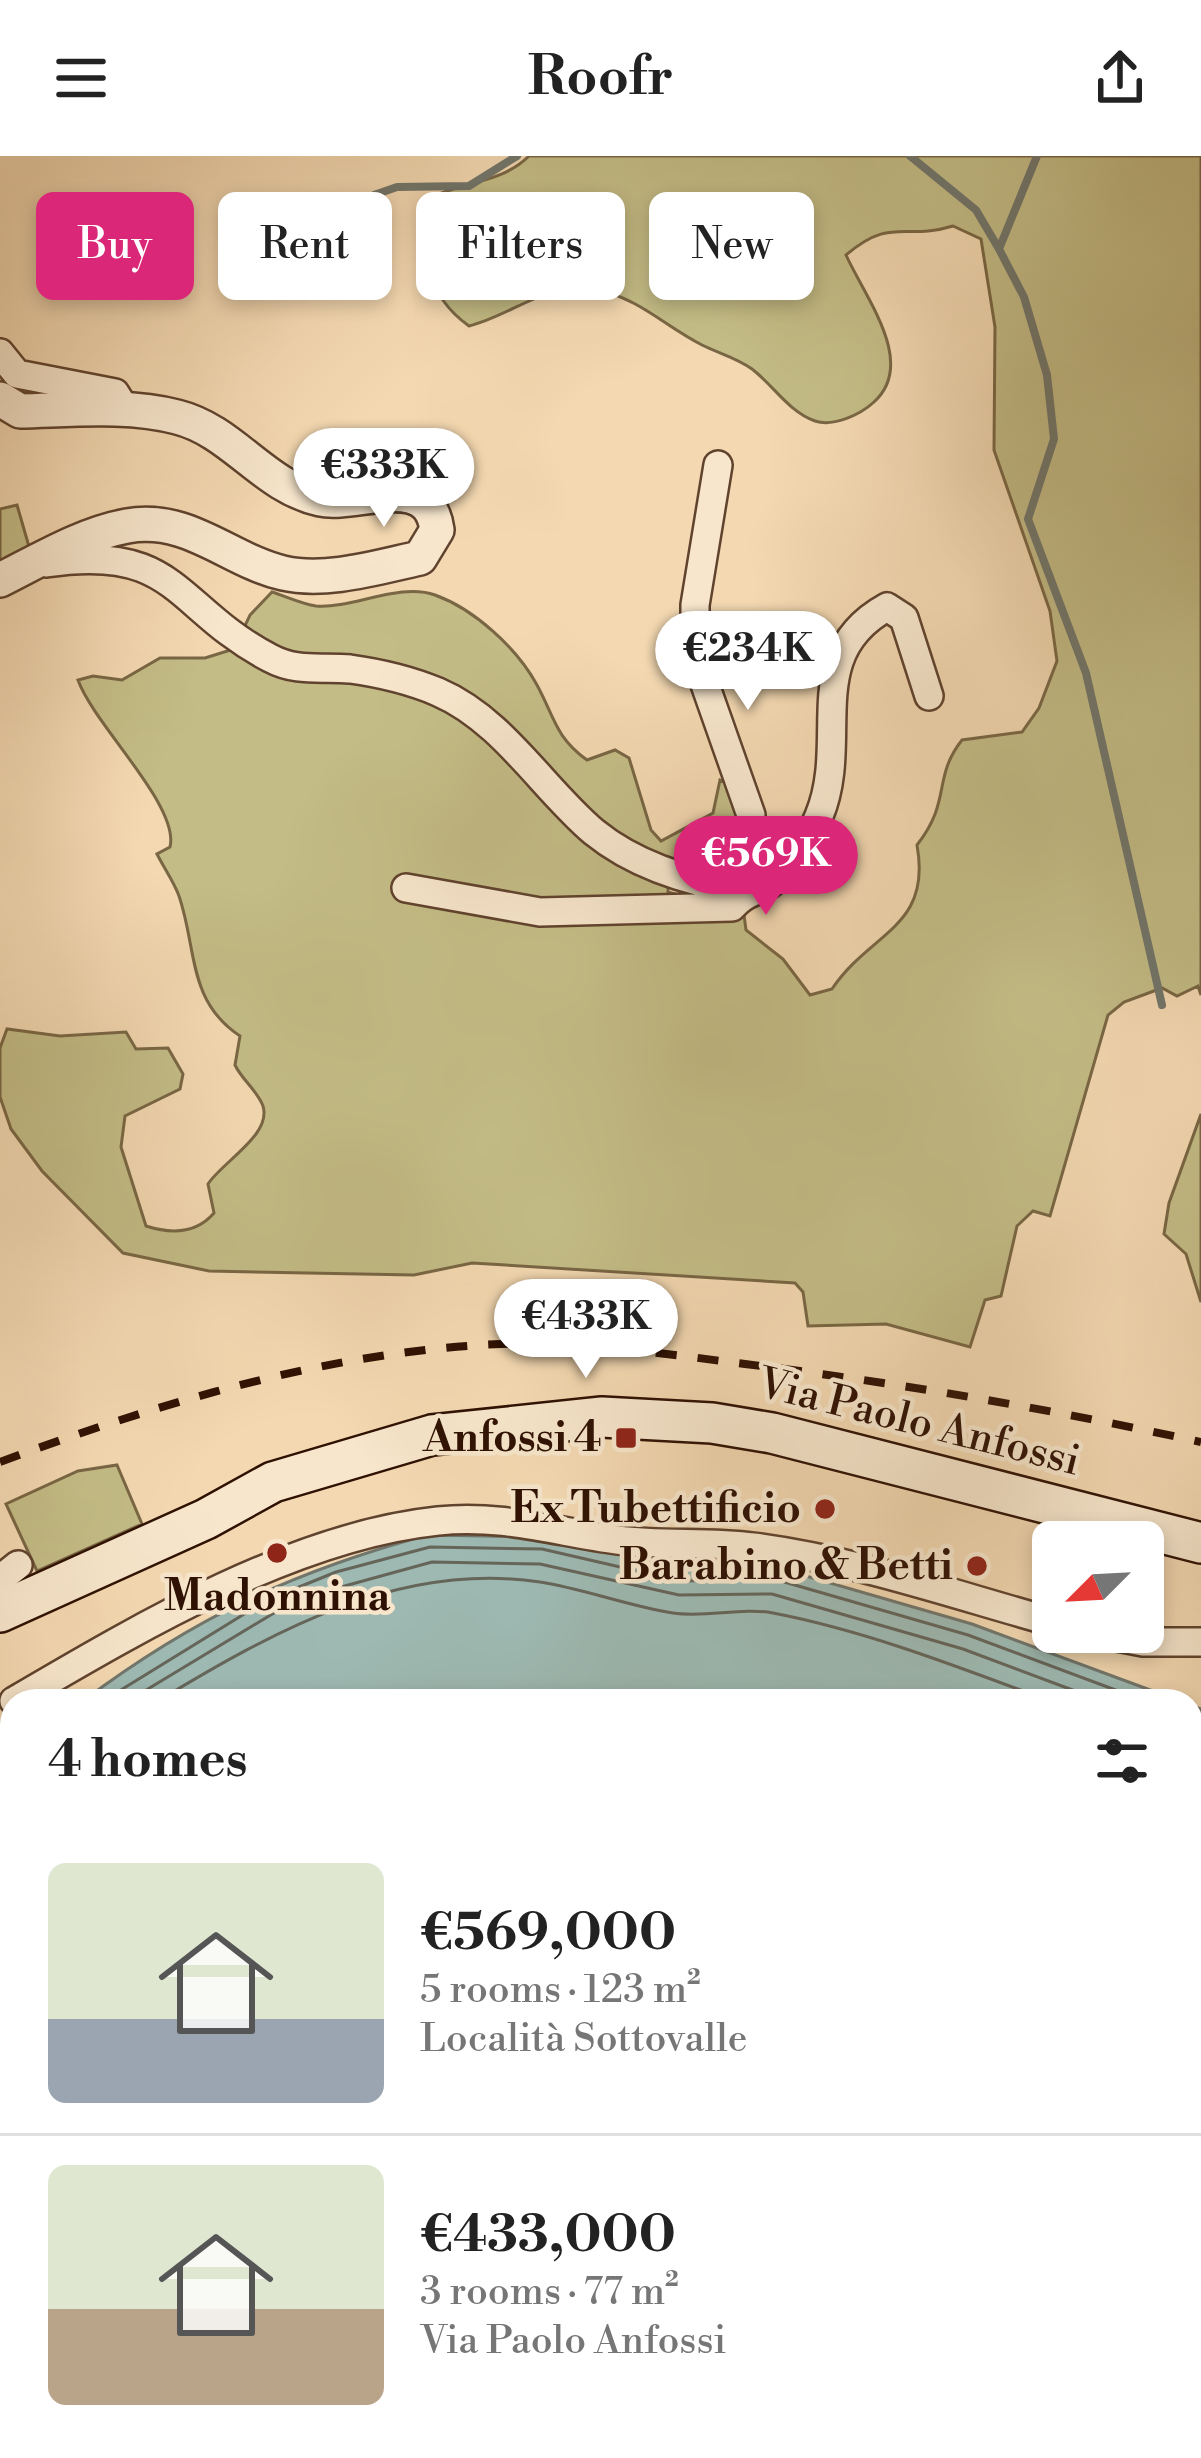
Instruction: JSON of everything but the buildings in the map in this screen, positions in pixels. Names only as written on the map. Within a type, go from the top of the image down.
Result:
[{"type":"main road","name":"Via Paolo Anfossi","points":[[0,1612],[316,1466],[432,1435],[602,1417],[712,1423],[772,1433],[1201,1543]]},
{"type":"street","points":[[0,353],[16,374],[115,393],[127,412]]},
{"type":"street","points":[[0,399],[20,411],[178,417],[226,440],[275,483],[323,500],[412,496],[436,519],[435,541],[420,558],[354,573],[284,573],[172,525],[128,526],[15,573]]},
{"type":"street","points":[[680,876],[735,852],[748,841],[751,815],[694,656],[695,604],[718,466]]},
{"type":"street","points":[[15,573],[86,557],[120,559],[178,584],[275,661],[315,672],[345,668],[378,674],[440,692],[476,715],[593,831],[630,857],[680,876],[746,891],[770,884],[795,859],[820,815],[829,773],[831,698],[839,659],[856,624],[887,607],[904,618],[928,696]]},
{"type":"street","points":[[406,888],[540,912],[584,914],[732,907],[746,891]]},
{"type":"street","points":[[34,1689],[239,1582],[329,1546],[437,1521],[536,1522],[645,1544],[752,1546],[1032,1617]]},
{"type":"street","points":[[1164,1642],[1201,1642]]},
{"type":"shaded area","points":[[529,156],[1201,156],[1201,995],[1198,986],[1177,996],[1162,988],[1124,1002],[1108,1015],[1050,1216],[1033,1211],[1017,1226],[1001,1296],[985,1300],[970,1347],[886,1324],[808,1326],[803,1292],[795,1283],[472,1263],[414,1275],[209,1271],[123,1253],[42,1171],[11,1129],[0,1097],[0,1048],[7,1029],[60,1036],[126,1032],[136,1049],[168,1048],[183,1074],[180,1089],[125,1116],[121,1147],[146,1226],[174,1231],[199,1225],[214,1213],[208,1184],[260,1127],[263,1106],[235,1065],[240,1036],[223,1022],[202,990],[179,896],[157,854],[170,847],[162,810],[78,680],[93,676],[122,680],[160,658],[205,658],[234,649],[250,615],[272,592],[330,606],[421,592],[465,610],[518,657],[576,751],[587,760],[615,750],[629,758],[651,830],[661,841],[713,813],[720,780],[734,785],[742,829],[668,877],[668,892],[744,915],[746,930],[783,959],[810,995],[832,989],[907,912],[916,894],[917,845],[935,815],[947,766],[962,740],[1022,732],[1039,708],[1057,661],[1050,611],[994,450],[995,327],[981,239],[953,226],[887,233],[846,255],[884,330],[891,369],[886,386],[868,407],[846,419],[815,421],[746,365],[625,300],[625,192],[443,192],[518,165]]},
{"type":"shaded area","points":[[442,300],[533,300],[469,326]]},
{"type":"shaded area","points":[[17,505],[30,550],[0,568],[0,509]]},
{"type":"shaded area","points":[[1201,1114],[1201,1302],[1186,1254],[1164,1234],[1169,1203]]},
{"type":"shaded area","points":[[117,1465],[142,1524],[37,1571],[6,1504],[78,1471]]},
{"type":"water","points":[[427,1535],[543,1537],[682,1569],[775,1567],[972,1624],[1032,1646],[1032,1653],[1050,1653],[1148,1689],[99,1689],[206,1621],[332,1565]]},
{"type":"waterway","points":[[383,192],[397,187],[469,186],[517,156]]},
{"type":"waterway","points":[[910,156],[976,210],[999,249]]},
{"type":"waterway","points":[[1037,156],[999,249],[1024,297],[1047,375],[1054,439],[1028,519],[1086,673],[1162,1005]]},
{"type":"railway","points":[[0,1462],[246,1384],[373,1357],[501,1344],[623,1349],[803,1371],[1201,1442]]},
{"type":"place","name":"Anfossi 4","points":[[626,1438]]},
{"type":"place","name":"Ex Tubettificio","points":[[825,1509]]},
{"type":"place","name":"Madonnina","points":[[277,1553]]},
{"type":"place","name":"Barabino & Betti","points":[[977,1566]]}]
